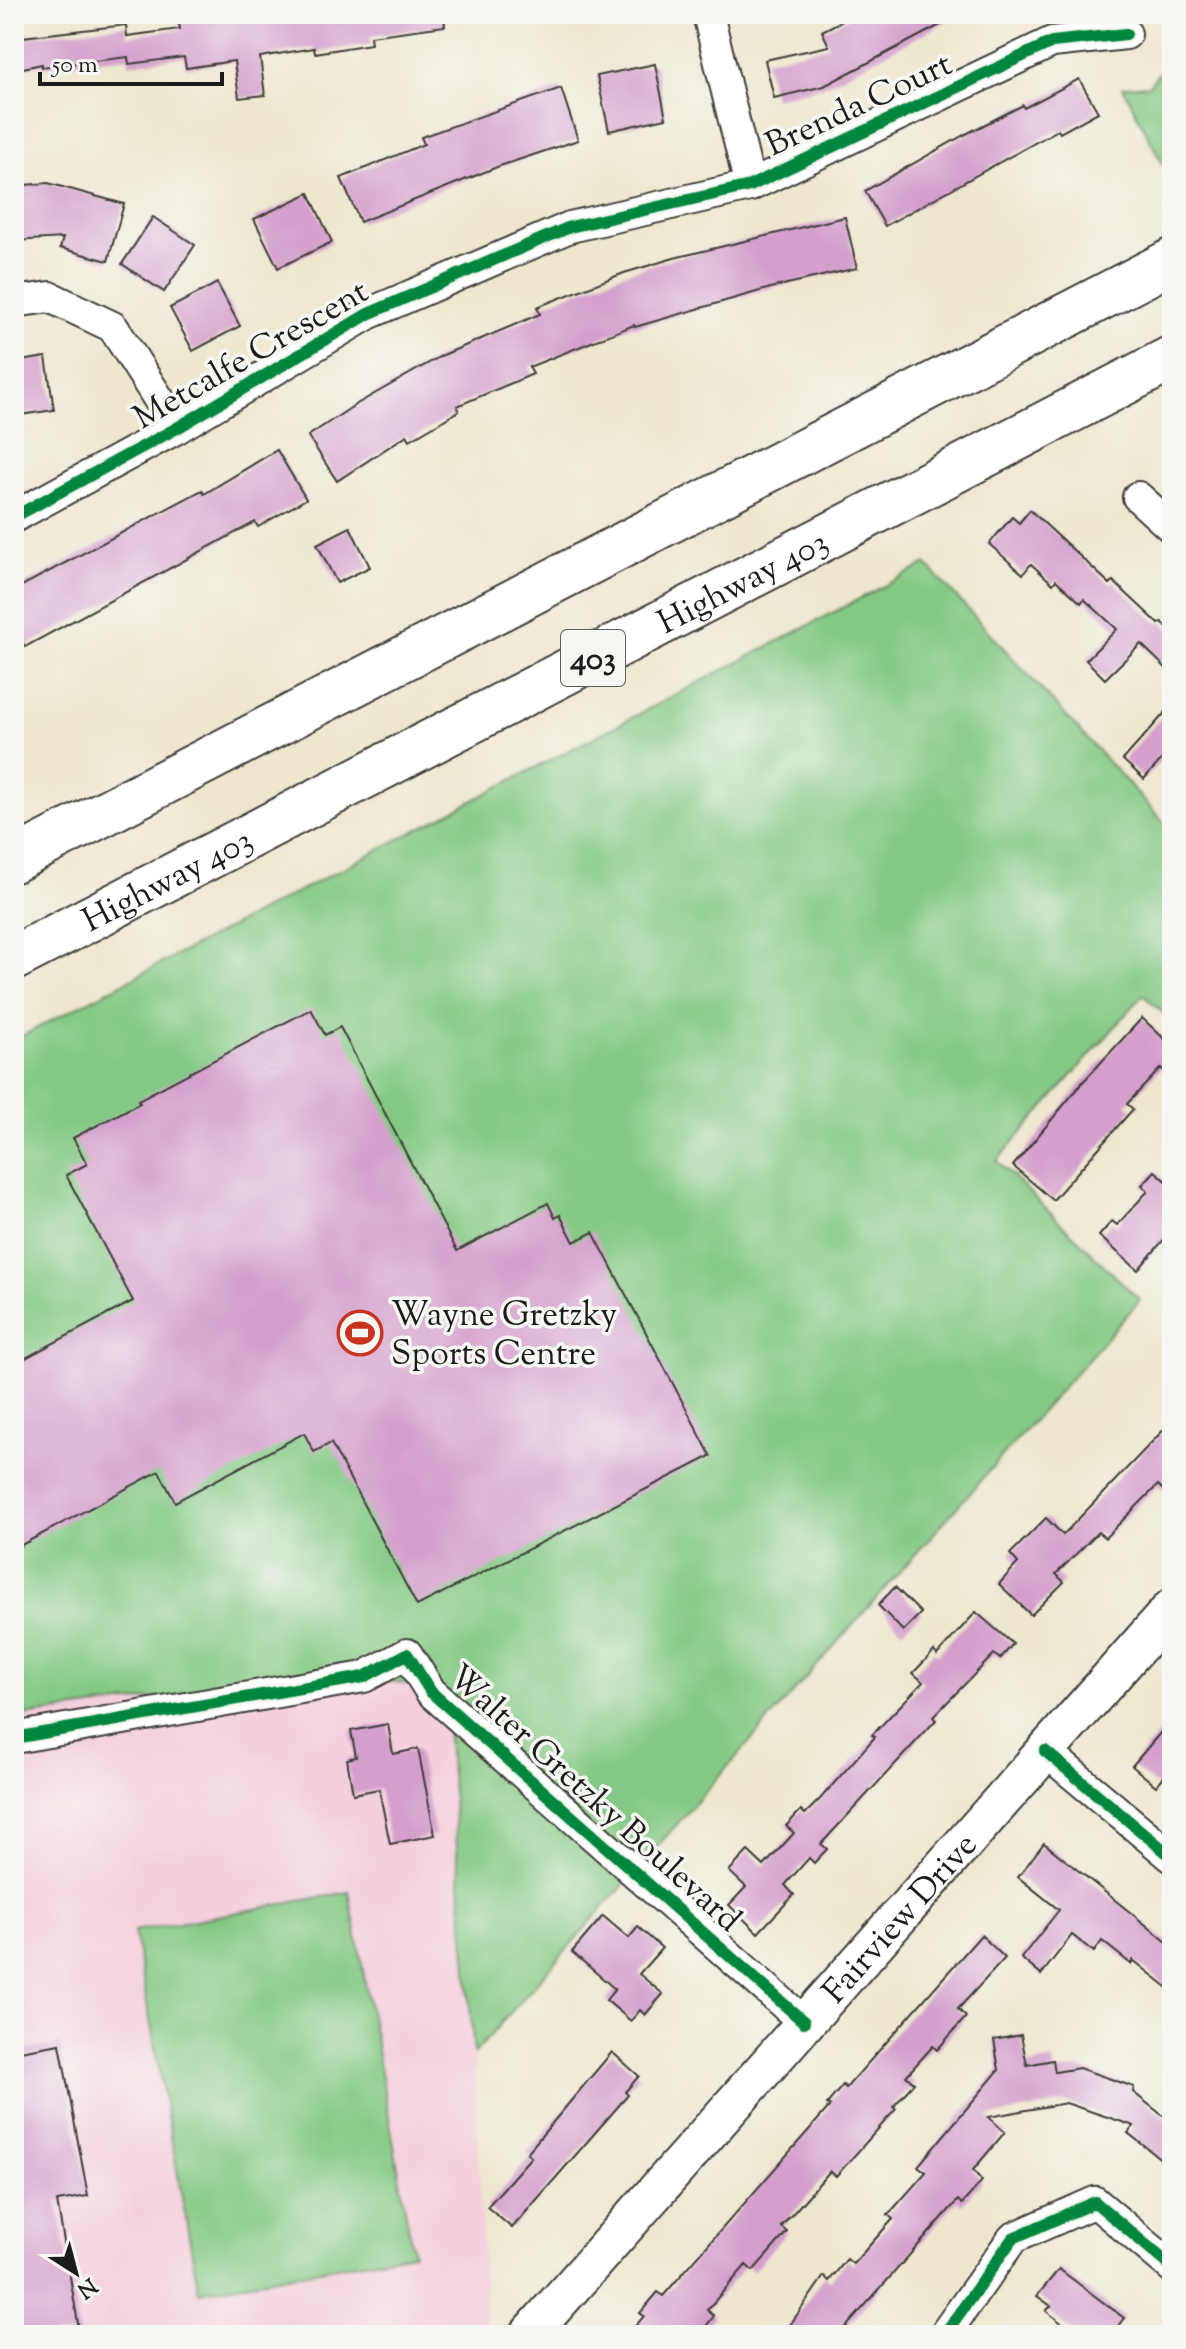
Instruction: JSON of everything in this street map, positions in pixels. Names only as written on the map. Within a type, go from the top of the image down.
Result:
[{"type":"highway","name":"403","points":[[14,860],[1172,261]]},
{"type":"highway","name":"Highway 403","points":[[14,958],[1172,358]]},
{"type":"main road","name":"Fairview Drive","points":[[529,2335],[1172,1608]]},
{"type":"street","points":[[708,14],[750,186]]},
{"type":"street","name":"Brenda Court","points":[[750,186],[1052,42],[1126,34]]},
{"type":"street","name":"Metcalfe Crescent","points":[[14,517],[177,428],[368,314],[570,227],[750,186]]},
{"type":"street","points":[[14,302],[50,297],[113,327],[177,428]]},
{"type":"street","points":[[1138,497],[1172,528]]},
{"type":"street","name":"Walter Gretzky Boulevard","points":[[14,1738],[364,1677],[407,1654],[431,1692],[804,2022]]},
{"type":"street","points":[[1045,1751],[1172,1857]]},
{"type":"street","points":[[944,2335],[1013,2238],[1095,2202],[1172,2267]]},
{"type":"shaded area","points":[[346,1674],[444,1690],[474,2054],[486,2323],[475,2335],[14,2335],[14,1717]]},
{"type":"green space","points":[[1172,57],[1172,160],[1163,165],[1123,87],[1149,85]]},
{"type":"green space","points":[[926,564],[1172,831],[1172,1021],[1143,995],[997,1161],[1140,1300],[474,2054],[444,1690],[346,1674],[14,1717],[14,1040]]},
{"type":"green space","points":[[349,1892],[413,2253],[199,2292],[134,1931]]},
{"type":"building","points":[[177,14],[444,14],[445,26],[370,36],[371,44],[315,53],[314,48],[260,57],[265,95],[239,98],[234,61],[186,68],[184,57],[129,64],[128,57],[42,67],[42,64],[14,70],[14,38],[126,25],[127,36],[180,29]]},
{"type":"building","points":[[855,14],[961,14],[824,86],[774,98],[765,60],[829,46],[822,31]]},
{"type":"building","points":[[655,64],[666,118],[609,131],[597,76]]},
{"type":"building","points":[[1079,79],[1098,112],[1060,133],[1058,130],[885,226],[865,191],[964,135]]},
{"type":"building","points":[[561,88],[578,140],[497,167],[360,222],[341,178],[424,144],[421,137]]},
{"type":"building","points":[[48,183],[124,204],[108,261],[60,248],[63,238],[14,241],[14,186]]},
{"type":"building","points":[[309,193],[332,242],[278,268],[254,219]]},
{"type":"building","points":[[153,217],[195,245],[164,292],[122,264]]},
{"type":"building","points":[[845,217],[857,268],[634,325],[529,367],[533,374],[457,406],[459,411],[410,440],[407,435],[337,481],[308,436],[355,405],[443,355],[540,314],[537,307],[624,273],[674,258]]},
{"type":"building","points":[[217,283],[240,326],[193,351],[170,308]]},
{"type":"building","points":[[46,357],[54,410],[14,416],[14,362]]},
{"type":"building","points":[[277,450],[306,499],[258,527],[255,522],[25,647],[14,627],[14,590],[202,490],[204,494]]},
{"type":"building","points":[[1030,510],[1110,584],[1113,581],[1159,624],[1162,622],[1172,632],[1172,674],[1141,644],[1105,679],[1086,660],[1117,629],[1084,599],[1081,603],[1056,580],[1053,584],[1031,564],[1023,574],[989,544],[1012,517],[1019,523]]},
{"type":"building","points":[[350,527],[370,567],[337,583],[317,544]]},
{"type":"building","points":[[1172,705],[1172,748],[1144,779],[1123,760]]},
{"type":"building","name":"Wayne Gretzky Sports Centre","points":[[311,1009],[325,1035],[340,1027],[457,1251],[548,1203],[555,1218],[560,1215],[574,1242],[593,1232],[711,1456],[417,1606],[331,1443],[314,1452],[304,1433],[175,1502],[159,1471],[14,1549],[14,1364],[133,1301],[66,1175],[87,1164],[73,1138],[140,1103],[138,1100]]},
{"type":"building","points":[[1142,1018],[1172,1046],[1172,1078],[1161,1068],[1127,1104],[1133,1109],[1053,1200],[1013,1166],[1082,1083]]},
{"type":"building","points":[[1155,1171],[1172,1186],[1172,1230],[1138,1270],[1099,1236],[1112,1221],[1117,1225],[1148,1191],[1142,1185]]},
{"type":"building","points":[[1172,1421],[1172,1478],[1162,1489],[1158,1485],[1105,1538],[1098,1532],[1056,1574],[1064,1582],[1031,1615],[999,1584],[1018,1563],[1010,1554],[1046,1518],[1063,1535]]},
{"type":"building","points":[[895,1587],[921,1613],[903,1631],[878,1605]]},
{"type":"building","points":[[976,1612],[1013,1644],[1000,1659],[994,1654],[933,1717],[936,1720],[821,1844],[827,1849],[814,1863],[809,1858],[785,1885],[794,1895],[758,1933],[729,1905],[746,1887],[729,1871],[748,1851],[764,1866],[794,1833],[786,1826],[801,1810],[805,1814],[820,1799],[875,1737],[872,1735],[923,1682],[913,1673],[934,1651],[937,1655]]},
{"type":"building","points":[[1172,1719],[1172,1767],[1156,1786],[1132,1766]]},
{"type":"building","points":[[388,1724],[393,1754],[418,1749],[435,1835],[390,1844],[379,1789],[353,1794],[347,1759],[356,1757],[351,1731]]},
{"type":"building","points":[[1044,1843],[1172,1946],[1172,1991],[1133,1960],[1131,1964],[1102,1941],[1094,1952],[1072,1935],[1041,1975],[1021,1958],[1059,1910],[1018,1877]]},
{"type":"building","points":[[603,1916],[629,1938],[638,1927],[662,1948],[639,1974],[663,1994],[645,2015],[640,2010],[631,2021],[606,2000],[615,1989],[572,1952]]},
{"type":"building","points":[[981,1935],[1005,1958],[958,2009],[966,2017],[937,2050],[933,2046],[906,2076],[914,2083],[893,2107],[896,2109],[836,2176],[830,2171],[781,2227],[787,2232],[753,2271],[746,2265],[707,2310],[714,2316],[699,2335],[628,2335],[644,2316],[640,2313],[658,2292],[663,2296],[830,2106],[827,2104],[843,2085],[846,2088]]},
{"type":"building","points":[[1021,2035],[1027,2065],[1053,2060],[1055,2072],[1079,2068],[1134,2087],[1133,2092],[1172,2123],[1172,2168],[1128,2133],[1134,2126],[1066,2103],[988,2117],[1005,2132],[973,2170],[982,2181],[962,2204],[958,2200],[839,2335],[783,2335],[824,2276],[829,2281],[847,2259],[853,2264],[893,2219],[888,2215],[926,2172],[918,2166],[999,2070],[994,2040]]},
{"type":"building","points":[[60,2044],[88,2196],[57,2201],[80,2335],[14,2335],[14,2052]]},
{"type":"building","points":[[612,2052],[639,2076],[625,2092],[628,2095],[512,2228],[487,2207],[531,2157],[527,2153]]},
{"type":"building","points":[[1059,2269],[1124,2318],[1111,2335],[1077,2335],[1046,2311],[1051,2306],[1037,2296]]},
{"type":"cycle path","points":[[14,517],[177,428],[368,314],[570,227],[750,186],[1052,42],[1126,34]]},
{"type":"cycle path","points":[[14,1738],[364,1677],[407,1654],[431,1692],[804,2022]]},
{"type":"cycle path","points":[[1045,1751],[1172,1857]]},
{"type":"cycle path","points":[[944,2335],[1013,2238],[1095,2202],[1172,2267]]},
{"type":"place","name":"Wayne Gretzky Sports Centre","points":[[360,1333]]}]
